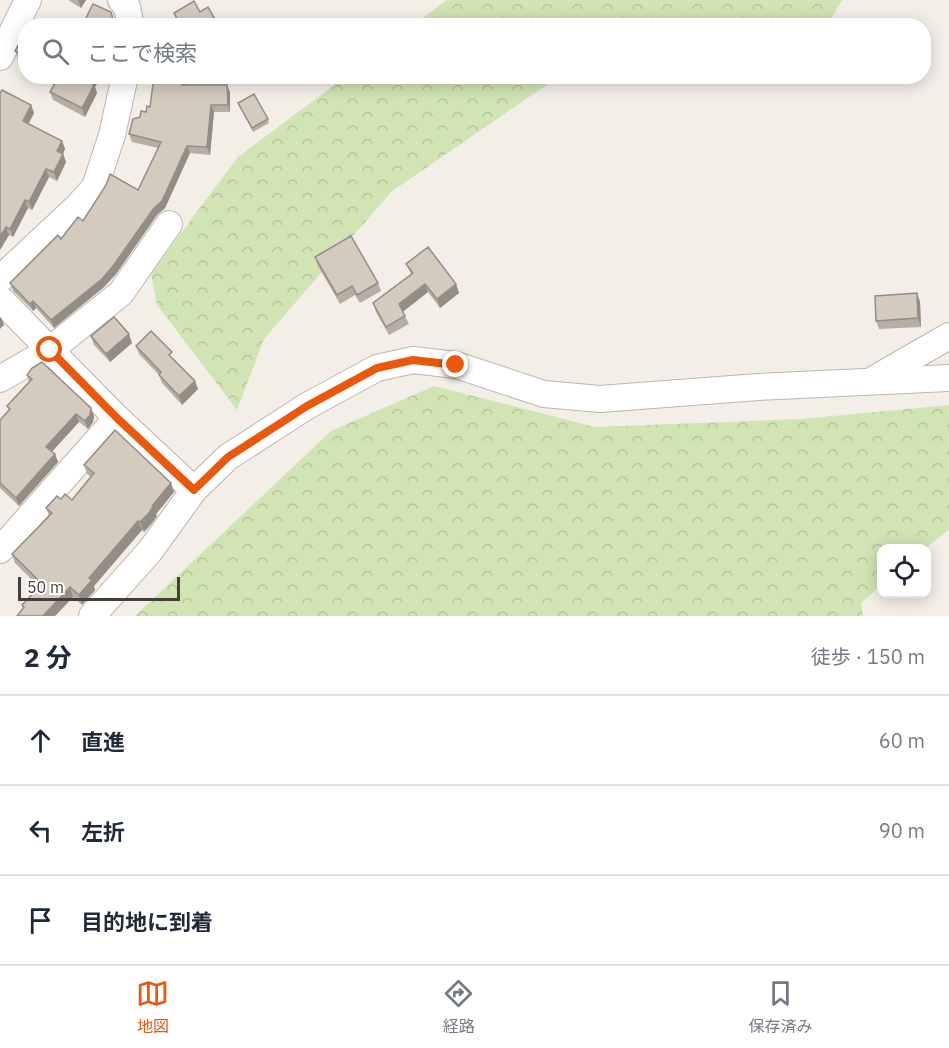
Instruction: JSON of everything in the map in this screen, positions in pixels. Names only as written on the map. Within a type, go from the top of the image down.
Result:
[{"type":"street","points":[[19,18],[28,0]]},
{"type":"street","points":[[122,0],[127,7],[129,18]]},
{"type":"street","points":[[0,57],[18,20]]},
{"type":"street","points":[[0,279],[78,206],[95,187],[112,135],[123,84]]},
{"type":"street","points":[[0,379],[50,350],[121,293],[169,224]]},
{"type":"street","points":[[0,299],[117,418],[194,490]]},
{"type":"street","points":[[873,380],[949,336]]},
{"type":"street","points":[[92,616],[150,550],[194,490],[228,457],[278,424],[377,368],[413,360],[456,365],[544,393],[600,399],[873,380],[949,378]]},
{"type":"street","points":[[0,550],[117,418]]},
{"type":"green space","points":[[447,0],[842,0],[832,18],[423,18]]},
{"type":"green space","points":[[336,84],[548,84],[391,192],[264,339],[237,410],[157,305],[151,273],[238,157]]},
{"type":"green space","points":[[434,386],[595,427],[801,419],[949,405],[949,529],[931,544],[877,544],[877,589],[861,603],[863,616],[135,616],[331,431]]},
{"type":"building","points":[[194,1],[200,12],[208,7],[214,18],[177,18],[174,13]]},
{"type":"building","points":[[93,4],[111,12],[113,18],[86,18]]},
{"type":"building","points":[[55,84],[94,85],[82,108],[50,92]]},
{"type":"building","points":[[153,84],[227,85],[228,105],[211,105],[207,147],[187,146],[162,201],[154,208],[113,266],[102,279],[51,320],[33,301],[30,304],[10,283],[58,235],[61,239],[78,217],[83,221],[106,185],[110,174],[138,190],[161,142],[129,134],[133,119],[140,117],[141,111],[146,112],[147,106],[150,107]]},
{"type":"building","points":[[2,90],[31,105],[23,121],[62,141],[57,151],[63,154],[54,172],[46,169],[29,202],[25,200],[10,229],[6,227],[0,237],[0,93]]},
{"type":"building","points":[[254,94],[268,119],[252,128],[238,103]]},
{"type":"building","points":[[351,236],[378,283],[357,295],[352,286],[337,295],[315,257]]},
{"type":"building","points":[[428,247],[456,284],[437,299],[425,284],[399,304],[405,316],[386,327],[373,303],[413,273],[406,264]]},
{"type":"building","points":[[917,293],[918,318],[876,321],[875,296]]},
{"type":"building","points":[[114,317],[129,334],[106,354],[91,336]]},
{"type":"building","points":[[151,331],[172,352],[169,355],[195,381],[179,396],[159,375],[161,372],[136,346]]},
{"type":"building","points":[[42,362],[91,408],[90,415],[85,421],[76,414],[46,447],[55,454],[16,498],[0,483],[0,420],[10,409],[7,406],[32,379],[27,375],[32,368]]},
{"type":"building","points":[[115,430],[171,483],[148,514],[140,522],[138,521],[89,578],[92,580],[79,595],[70,587],[43,616],[17,616],[24,607],[22,605],[42,584],[12,554],[52,513],[46,508],[57,496],[61,499],[65,494],[72,500],[94,473],[84,465]]},
{"type":"route","points":[[50,350],[117,418],[194,490],[228,457],[307,406],[377,368],[413,360],[456,365]]}]
